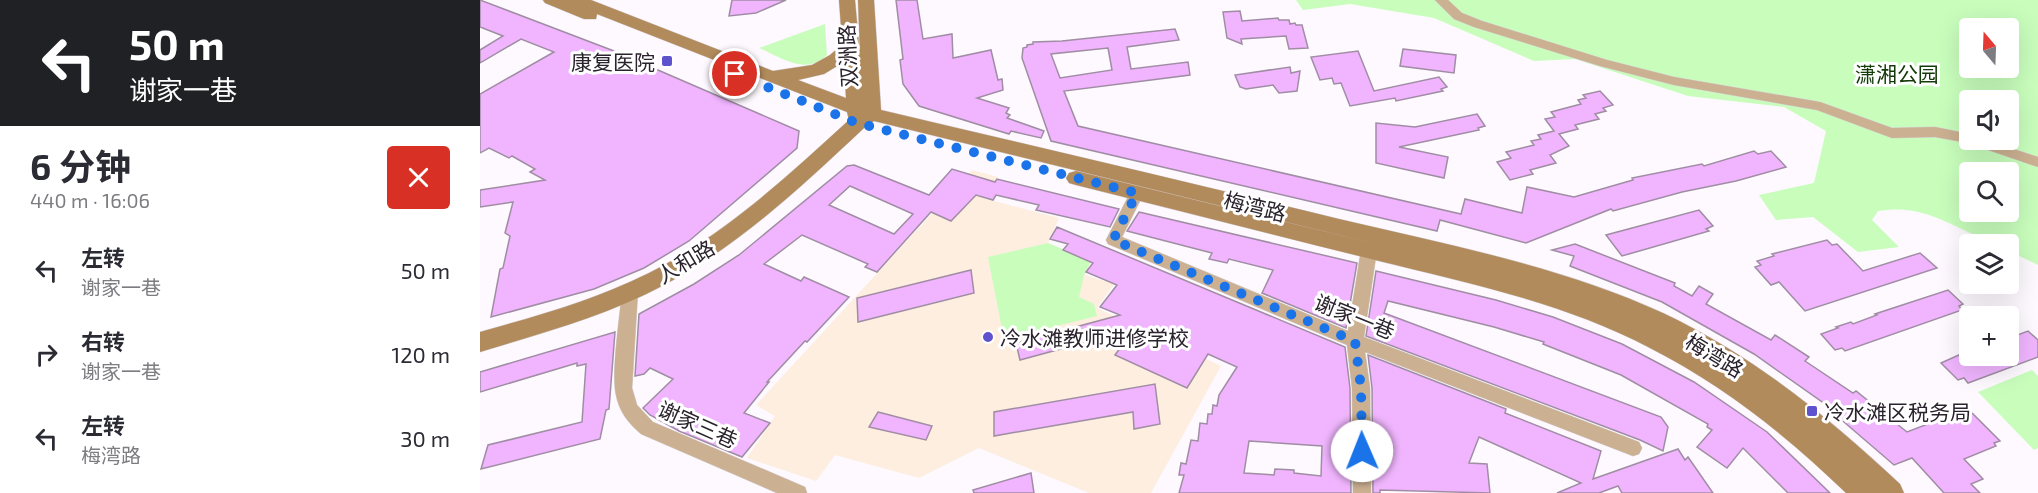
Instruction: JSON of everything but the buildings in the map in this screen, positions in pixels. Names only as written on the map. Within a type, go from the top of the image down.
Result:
[{"type":"street","name":"梅湾路","points":[[551,0],[861,115],[1137,193],[1537,293],[1582,308],[1657,340],[1717,374],[1811,445],[1863,493]]},
{"type":"street","name":"梅湾路","points":[[577,0],[861,115],[1494,264],[1581,290],[1656,321],[1721,357],[1796,409],[1892,493]]},
{"type":"street","points":[[1441,0],[1458,16],[1478,24],[1647,75],[1702,87],[1820,106],[1872,128],[1892,133],[1935,132],[1959,137]]},
{"type":"street","name":"双洲路","points":[[861,115],[866,3]]},
{"type":"street","points":[[847,5],[866,3]]},
{"type":"street","name":"双洲路","points":[[847,5],[861,115]]},
{"type":"street","points":[[766,75],[788,75],[817,70],[841,56],[850,42]]},
{"type":"street","name":"人和路","points":[[480,342],[566,316],[630,291],[680,267],[726,235],[776,195],[861,115]]},
{"type":"street","points":[[2003,150],[2038,162]]},
{"type":"street","name":"谢家一巷","points":[[1137,193],[1113,240],[1355,341],[1633,448]]},
{"type":"street","points":[[1362,493],[1361,388],[1355,341],[1369,250]]},
{"type":"street","name":"谢家三巷","points":[[630,291],[623,388],[625,403],[633,417],[647,428],[798,493]]},
{"type":"shaded area","name":"冷水滩教师进修学校","points":[[972,170],[998,177],[983,198],[1059,218],[1048,243],[1091,261],[1085,275],[1114,284],[1097,308],[1221,366],[1151,493],[1089,493],[979,448],[919,478],[835,455],[816,481],[747,458],[775,416],[756,405]]},
{"type":"green space","name":"潇湘公园","points":[[1296,0],[2038,0],[2038,265],[2019,256],[2019,234],[1972,234],[1935,217],[1914,211],[1878,211],[1872,220],[1899,247],[1858,252],[1813,217],[1776,220],[1759,195],[1814,183],[1826,131],[1784,107],[1688,96],[1575,59],[1534,61],[1434,18],[1350,4],[1303,10]]},
{"type":"green space","points":[[825,24],[827,55],[811,64],[794,63],[759,48]]},
{"type":"green space","points":[[1048,243],[1091,261],[1084,275],[1079,297],[1094,304],[1097,316],[1004,339],[988,257]]},
{"type":"green space","points":[[2032,370],[2038,376],[2038,448],[2034,450],[1978,392]]},
{"type":"place","name":"康复医院","points":[[667,61]]},
{"type":"place","name":"冷水滩教师进修学校","points":[[988,337]]},
{"type":"place","name":"冷水滩区税务局","points":[[1812,411]]},
{"type":"route","points":[[735,74],[857,123],[1137,193],[1113,240],[1355,341],[1361,388],[1362,451]]}]
